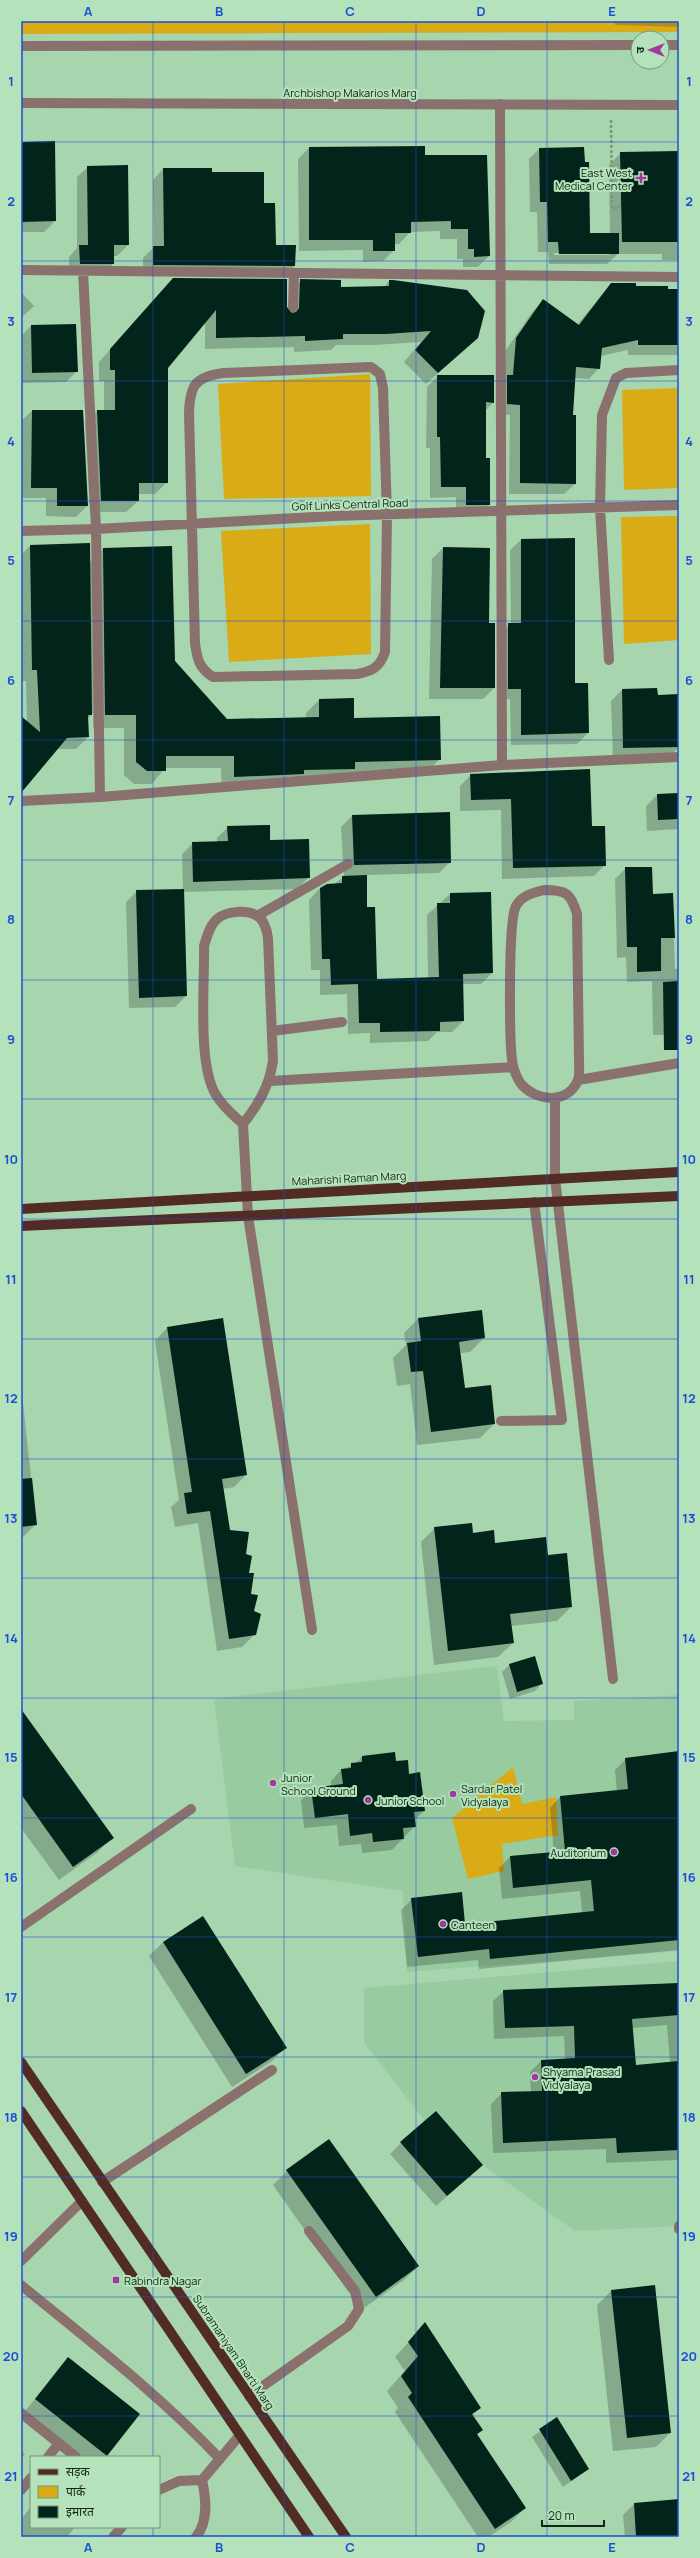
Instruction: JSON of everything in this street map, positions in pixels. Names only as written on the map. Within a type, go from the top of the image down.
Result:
[{"type":"main road","name":"Maharishi Raman Marg","points":[[21,1209],[679,1172]]},
{"type":"main road","points":[[21,1226],[679,1196]]},
{"type":"main road","name":"Subramaniyam Bharti Marg","points":[[21,2062],[346,2537]]},
{"type":"main road","points":[[21,2111],[309,2537]]},
{"type":"street","points":[[21,46],[630,45]]},
{"type":"street","name":"Archbishop Makarios Marg","points":[[21,103],[679,105]]},
{"type":"street","points":[[500,104],[500,276],[503,512],[502,765]]},
{"type":"street","points":[[21,270],[679,277]]},
{"type":"street","points":[[83,271],[96,529],[100,797]]},
{"type":"street","points":[[293,307],[294,273]]},
{"type":"street","points":[[371,367],[380,374],[383,388],[387,515],[385,652],[381,663],[372,672],[358,674],[229,678],[213,677],[202,670],[197,660],[194,643],[190,396],[195,383],[208,375],[371,367]]},
{"type":"street","points":[[609,660],[600,508],[602,415],[616,378],[626,372],[679,370]]},
{"type":"street","name":"Golf Links Central Road","points":[[21,531],[96,529],[387,515],[679,505]]},
{"type":"street","points":[[21,801],[100,797],[502,765],[679,757]]},
{"type":"street","points":[[257,916],[348,864]]},
{"type":"street","points":[[544,890],[561,890],[573,898],[577,914],[578,1080],[568,1093],[555,1099],[544,1099],[522,1085],[513,1066],[510,950],[516,906],[525,895],[544,890]]},
{"type":"street","points":[[243,1124],[224,1106],[215,1094],[209,1078],[205,1058],[204,946],[209,930],[216,920],[227,913],[246,912],[257,916],[266,927],[268,938],[273,1061],[270,1081],[261,1100],[243,1124],[248,1216],[312,1630]]},
{"type":"street","points":[[272,1031],[342,1022]]},
{"type":"street","points":[[578,1080],[679,1063]]},
{"type":"street","points":[[270,1081],[513,1066]]},
{"type":"street","points":[[555,1099],[555,1178],[613,1679]]},
{"type":"street","points":[[501,1421],[562,1420],[534,1202]]},
{"type":"street","points":[[21,1927],[191,1809]]},
{"type":"street","points":[[102,2182],[272,2070]]},
{"type":"street","points":[[21,2261],[82,2201]]},
{"type":"street","points":[[249,2396],[348,2326],[359,2309],[355,2291],[309,2232]]},
{"type":"street","points":[[21,2285],[156,2395],[182,2418],[220,2459]]},
{"type":"street","points":[[21,2413],[75,2456]]},
{"type":"street","points":[[160,2490],[179,2481],[202,2480],[240,2435]]},
{"type":"street","points":[[49,2456],[59,2443]]},
{"type":"street","points":[[21,2490],[30,2479]]},
{"type":"street","points":[[196,2537],[200,2532],[207,2503],[202,2480]]},
{"type":"street","points":[[113,2537],[121,2528]]},
{"type":"path","points":[[611,105],[612,204],[620,204]]},
{"type":"shaded area","points":[[614,21],[679,21],[679,27],[615,25]]},
{"type":"shaded area","name":"Sardar Patel Vidyalaya","points":[[497,1666],[504,1721],[574,1720],[574,1701],[679,1695],[679,1951],[407,1972],[403,1891],[235,1866],[214,1699]]},
{"type":"shaded area","name":"Shyama Prasad Vidyalaya","points":[[679,1961],[679,2226],[575,2231],[483,2165],[436,2111],[425,2121],[364,2043],[364,1988]]},
{"type":"green space","points":[[21,21],[679,21],[679,32],[670,32],[670,30],[630,30],[630,32],[21,34]]},
{"type":"green space","points":[[370,374],[371,496],[224,499],[218,384]]},
{"type":"green space","points":[[679,388],[679,488],[624,490],[622,390]]},
{"type":"green space","points":[[679,516],[679,640],[624,644],[621,517]]},
{"type":"green space","points":[[370,524],[371,654],[229,662],[221,531]]},
{"type":"green space","points":[[513,1767],[522,1804],[556,1797],[558,1835],[502,1844],[504,1871],[468,1879],[452,1818]]},
{"type":"building","points":[[55,141],[56,221],[21,222],[21,142]]},
{"type":"building","points":[[425,146],[425,155],[487,155],[490,256],[474,257],[474,249],[468,249],[468,229],[451,229],[451,221],[411,222],[411,233],[395,233],[395,251],[373,251],[373,240],[309,240],[309,147]]},
{"type":"building","points":[[584,147],[585,162],[589,162],[590,233],[619,233],[619,254],[559,254],[558,242],[548,242],[547,202],[540,202],[539,148]]},
{"type":"building","name":"East West Medical Center","points":[[679,151],[679,242],[622,242],[620,152]]},
{"type":"building","points":[[128,165],[129,245],[114,245],[114,264],[80,264],[79,245],[88,245],[87,166]]},
{"type":"building","points":[[163,168],[212,168],[212,172],[264,172],[264,203],[275,203],[276,245],[296,245],[295,266],[153,265],[153,246],[164,246]]},
{"type":"building","points":[[173,278],[287,279],[287,307],[292,313],[296,312],[299,308],[300,279],[341,280],[341,287],[389,286],[389,280],[393,280],[467,290],[485,311],[478,338],[438,373],[415,350],[431,331],[386,334],[343,334],[343,339],[305,341],[305,336],[216,338],[216,310],[168,368],[168,483],[139,483],[139,501],[101,501],[97,410],[115,410],[115,370],[110,370],[110,349]]},
{"type":"building","points":[[611,283],[636,283],[636,286],[668,286],[668,289],[679,289],[679,345],[638,345],[638,340],[602,348],[600,369],[576,367],[573,415],[576,415],[576,484],[520,483],[520,405],[507,404],[507,375],[513,375],[516,338],[543,299],[579,325]]},
{"type":"building","points":[[76,324],[78,372],[32,373],[31,325]]},
{"type":"building","points":[[437,375],[494,375],[494,403],[486,402],[486,458],[490,458],[490,505],[466,505],[466,487],[441,487],[440,437],[437,437]]},
{"type":"building","points":[[32,410],[83,410],[88,506],[57,506],[57,488],[31,488]]},
{"type":"building","points":[[575,538],[575,683],[588,683],[589,733],[521,735],[521,689],[508,689],[508,623],[521,623],[521,539]]},
{"type":"building","points":[[90,543],[92,715],[88,715],[89,737],[67,738],[21,793],[21,716],[40,732],[37,670],[32,670],[30,545]]},
{"type":"building","points":[[172,546],[175,661],[227,719],[319,717],[319,699],[354,698],[354,718],[440,716],[441,760],[355,762],[355,769],[304,770],[304,774],[234,777],[234,756],[166,756],[166,771],[147,771],[136,762],[136,715],[105,715],[103,548]]},
{"type":"building","points":[[443,547],[490,548],[489,623],[495,623],[495,688],[440,688]]},
{"type":"building","points":[[657,688],[658,695],[679,694],[679,747],[623,748],[622,689]]},
{"type":"building","points":[[590,769],[592,826],[605,826],[606,866],[513,868],[511,799],[471,800],[470,774]]},
{"type":"building","points":[[679,793],[679,819],[658,820],[657,794]]},
{"type":"building","points":[[450,812],[451,863],[354,865],[352,815]]},
{"type":"building","points":[[270,825],[270,840],[309,839],[310,878],[193,882],[192,842],[228,841],[227,826]]},
{"type":"building","points":[[625,867],[652,867],[653,894],[673,893],[675,938],[661,938],[661,971],[637,972],[637,947],[627,947]]},
{"type":"building","points":[[367,875],[367,907],[375,907],[377,979],[439,977],[437,903],[450,903],[450,893],[491,892],[493,973],[463,974],[464,1021],[440,1022],[440,1031],[380,1032],[380,1023],[359,1023],[358,984],[331,985],[330,959],[322,959],[320,888],[327,884],[342,883],[342,876]]},
{"type":"building","points":[[184,889],[187,996],[139,998],[136,890]]},
{"type":"building","points":[[679,981],[679,1050],[664,1050],[663,982]]},
{"type":"building","points":[[482,1310],[485,1338],[459,1342],[465,1388],[491,1385],[495,1424],[431,1432],[423,1371],[411,1372],[407,1343],[421,1341],[418,1318]]},
{"type":"building","points":[[223,1318],[247,1475],[222,1479],[230,1530],[249,1532],[246,1554],[252,1556],[249,1573],[254,1573],[251,1594],[258,1595],[254,1611],[261,1614],[256,1635],[229,1639],[210,1511],[187,1514],[184,1493],[192,1492],[167,1327]]},
{"type":"building","points":[[32,1478],[37,1525],[21,1527],[21,1479]]},
{"type":"building","points":[[472,1523],[473,1533],[494,1530],[495,1543],[546,1537],[548,1555],[567,1553],[572,1607],[510,1614],[514,1643],[448,1651],[434,1527]]},
{"type":"building","points":[[535,1656],[543,1684],[517,1692],[509,1664]]},
{"type":"building","points":[[21,1709],[114,1838],[73,1867],[21,1794]]},
{"type":"building","name":"Auditorium","points":[[679,1751],[679,1940],[490,1959],[489,1949],[418,1957],[411,1898],[462,1892],[465,1924],[594,1911],[591,1880],[513,1888],[510,1856],[565,1851],[560,1796],[628,1789],[625,1758]]},
{"type":"building","name":"Junior School","points":[[395,1752],[396,1761],[408,1760],[409,1774],[420,1772],[425,1811],[414,1812],[416,1827],[403,1828],[404,1839],[373,1842],[372,1833],[350,1836],[348,1814],[315,1818],[311,1788],[343,1784],[341,1769],[351,1768],[351,1763],[362,1762],[362,1756]]},
{"type":"building","points":[[203,1916],[287,2048],[246,2074],[163,1942]]},
{"type":"building","points":[[679,1983],[679,2015],[632,2019],[636,2065],[679,2061],[679,2150],[617,2153],[616,2138],[503,2143],[501,2092],[542,2091],[541,2060],[575,2058],[574,2026],[505,2028],[503,1990]]},
{"type":"building","points":[[436,2111],[483,2165],[447,2196],[400,2142]]},
{"type":"building","points":[[329,2139],[419,2266],[376,2297],[286,2170]]},
{"type":"building","points":[[655,2285],[671,2433],[627,2438],[611,2290]]},
{"type":"building","points":[[425,2322],[481,2408],[472,2414],[483,2430],[477,2434],[526,2508],[495,2529],[408,2397],[412,2393],[401,2376],[418,2356],[408,2342]]},
{"type":"building","points":[[68,2357],[140,2414],[107,2456],[35,2399]]},
{"type":"building","points":[[557,2417],[589,2469],[571,2481],[539,2429]]},
{"type":"building","points":[[679,2499],[679,2537],[636,2537],[634,2503]]},
{"type":"place","name":"East West Medical Center","points":[[641,178]]},
{"type":"place","name":"Junior School Ground","points":[[273,1783]]},
{"type":"place","name":"Sardar Patel Vidyalaya","points":[[453,1794]]},
{"type":"place","name":"Junior School","points":[[368,1800]]},
{"type":"place","name":"Auditorium","points":[[614,1852]]},
{"type":"place","name":"Canteen","points":[[443,1924]]},
{"type":"place","name":"Shyama Prasad Vidyalaya","points":[[535,2077]]},
{"type":"place","name":"Rabindra Nagar","points":[[116,2280]]}]
